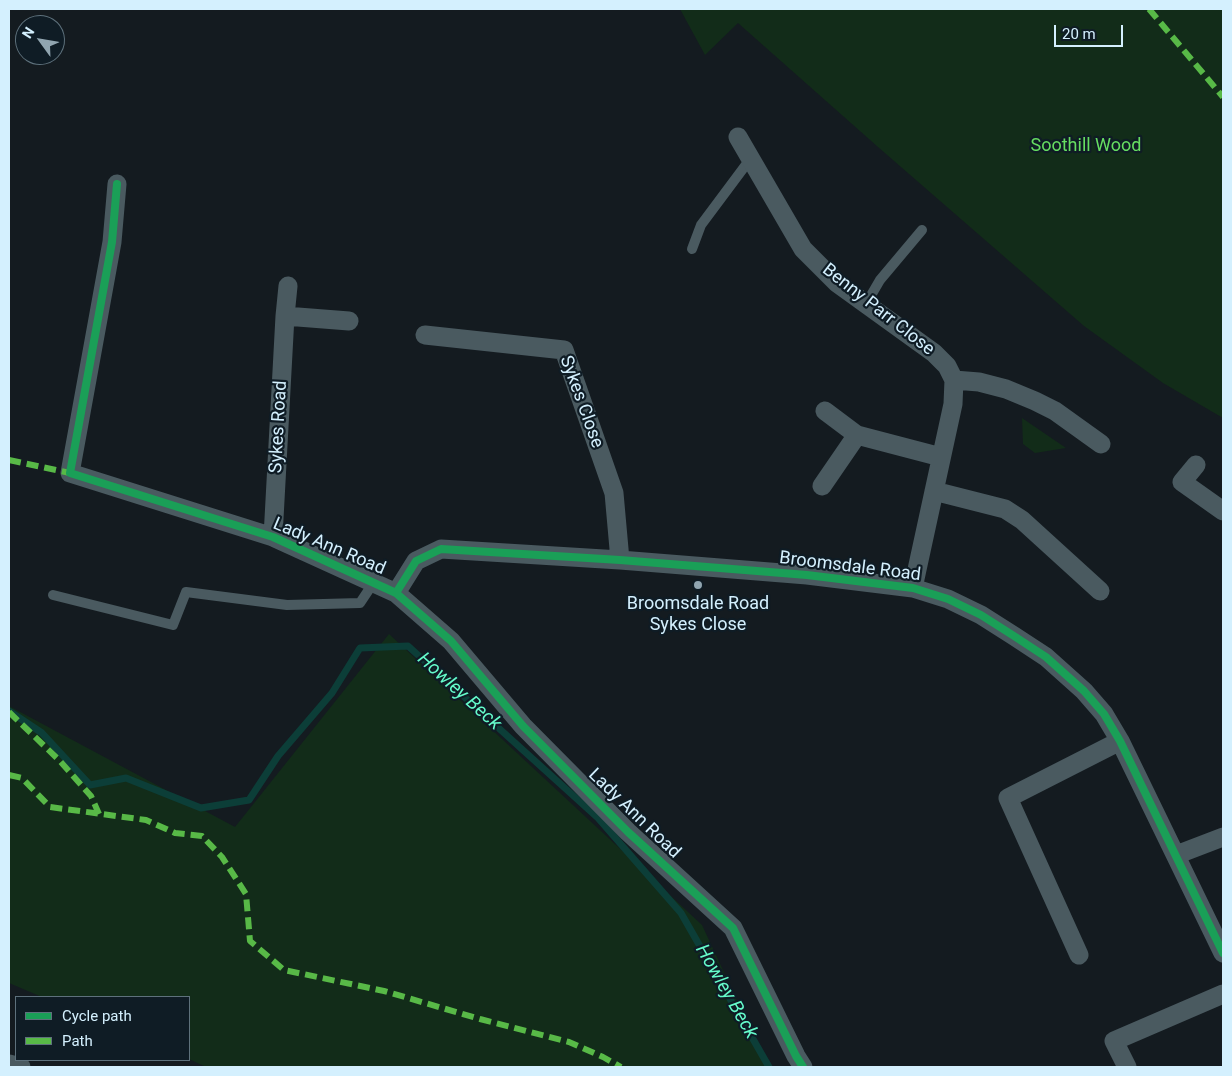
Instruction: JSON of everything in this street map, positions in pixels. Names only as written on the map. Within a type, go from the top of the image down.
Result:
[{"type":"street","name":"Benny Parr Close","points":[[738,137],[803,248],[837,283],[934,353],[948,366],[954,380]]},
{"type":"street","name":"Lady Ann Road","points":[[117,184],[112,242],[70,473],[273,538],[396,592],[451,641],[524,726],[628,832],[733,928],[803,1067]]},
{"type":"street","name":"Sykes Road","points":[[273,538],[288,286]]},
{"type":"street","points":[[285,316],[349,321]]},
{"type":"street","name":"Sykes Close","points":[[425,335],[564,350],[614,493],[620,560]]},
{"type":"street","points":[[913,588],[953,404],[954,380],[979,382],[1006,389],[1035,400],[1055,411],[1101,444]]},
{"type":"street","points":[[825,411],[857,435],[941,457]]},
{"type":"street","points":[[822,486],[857,435]]},
{"type":"street","points":[[1196,465],[1182,482],[1223,511]]},
{"type":"street","points":[[934,491],[1005,509],[1022,520],[1100,591]]},
{"type":"street","name":"Broomsdale Road","points":[[396,592],[416,561],[441,548],[807,575],[913,588],[948,599],[982,615],[1046,657],[1084,691],[1104,714],[1120,741],[1223,953]]},
{"type":"street","points":[[1079,954],[1008,798],[1120,741]]},
{"type":"street","points":[[1176,855],[1223,837]]},
{"type":"street","points":[[1127,1067],[1114,1041],[1223,994]]},
{"type":"street","points":[[9,1064],[21,1067]]},
{"type":"lane","points":[[692,249],[701,225],[750,158]]},
{"type":"lane","points":[[866,304],[880,280],[922,230]]},
{"type":"lane","points":[[53,595],[173,625],[186,592],[287,605],[360,603],[374,582]]},
{"type":"green space","name":"Soothill Wood","points":[[680,9],[1223,9],[1223,418],[1163,383],[1084,326],[738,23],[705,55]]},
{"type":"green space","points":[[1022,418],[1066,448],[1035,453],[1023,444]]},
{"type":"green space","points":[[389,634],[702,925],[768,1067],[206,1067],[190,1059],[190,996],[40,996],[9,983],[9,706],[235,827]]},
{"type":"waterway","name":"Howley Beck","points":[[9,711],[42,733],[90,785],[126,778],[201,808],[249,800],[278,756],[332,693],[360,648],[408,646],[598,818],[681,913],[769,1067]]},
{"type":"marked path","points":[[1149,9],[1223,97]]},
{"type":"marked path","points":[[9,460],[70,473]]},
{"type":"marked path","points":[[9,712],[60,761],[91,796],[99,814]]},
{"type":"marked path","points":[[9,775],[22,778],[50,807],[146,820],[175,833],[202,836],[222,857],[246,894],[250,941],[284,970],[384,991],[569,1042],[621,1067]]},
{"type":"cycle path","points":[[117,184],[112,242],[70,473],[273,537],[396,593],[451,641],[523,726],[628,832],[733,928],[803,1067]]},
{"type":"cycle path","points":[[396,593],[416,561],[441,549],[620,560],[807,575],[913,588],[948,599],[981,615],[1046,657],[1084,691],[1104,714],[1120,741],[1223,953]]},
{"type":"place","name":"Broomsdale Road Sykes Close","points":[[698,585]]}]
